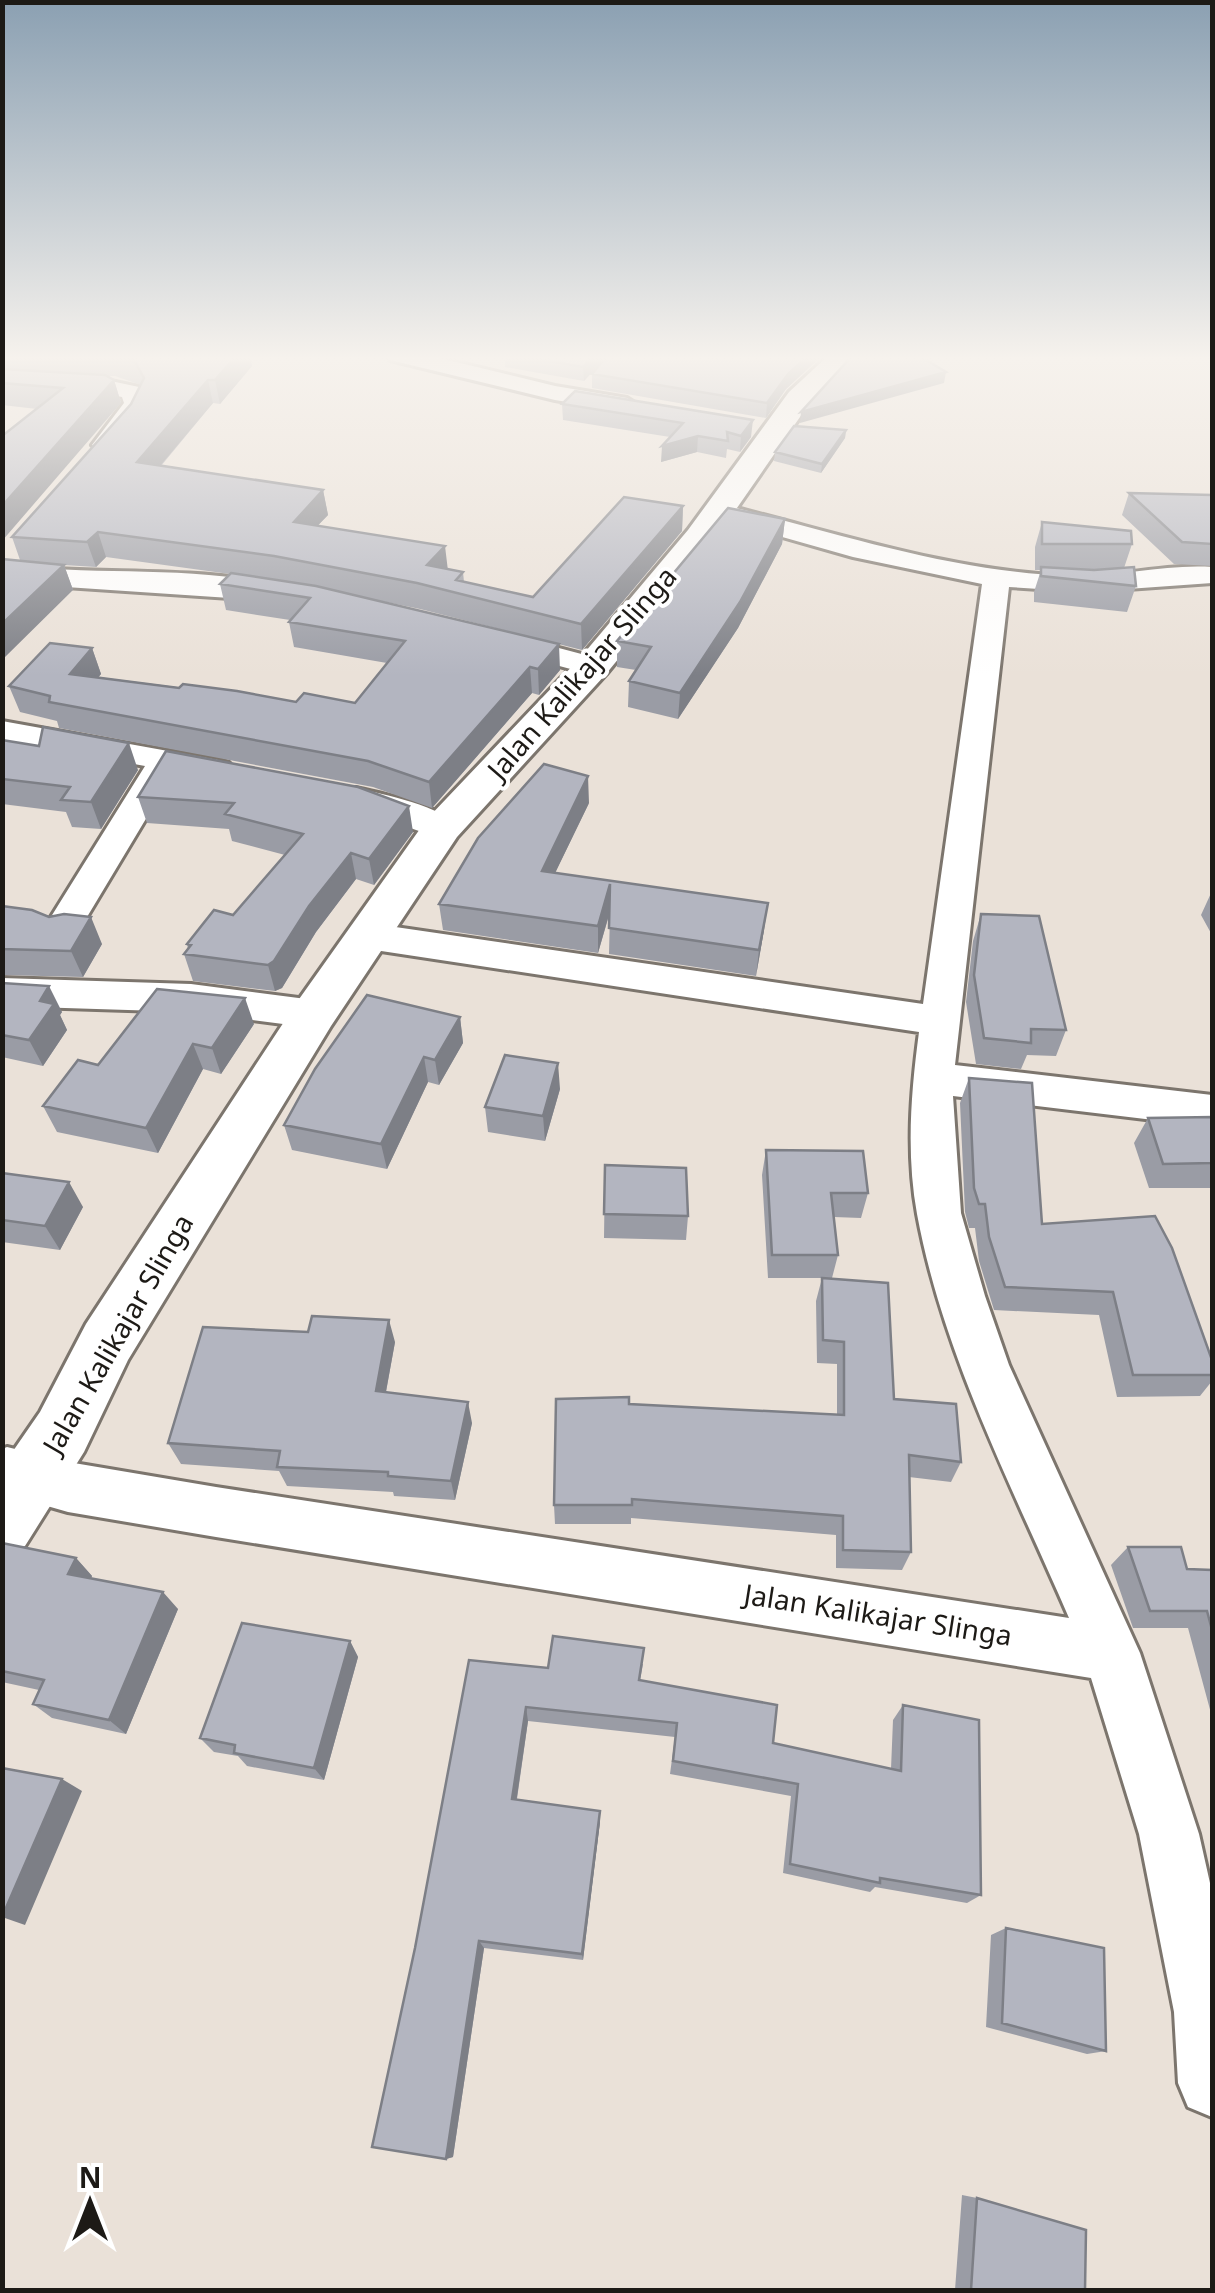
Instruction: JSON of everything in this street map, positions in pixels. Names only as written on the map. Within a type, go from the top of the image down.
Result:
[{"type":"street","name":"Jalan Kalikajar Slinga","points":[[13,1490],[314,1014],[442,828],[594,666],[718,511],[747,462]]},
{"type":"street","points":[[718,511],[877,556],[997,576],[1069,584],[1212,576]]},
{"type":"street","points":[[6,561],[95,582],[216,584],[307,598]]},
{"type":"street","points":[[997,576],[934,1078],[932,1146],[940,1213],[985,1365],[1169,1834],[1207,2012],[1212,2083]]},
{"type":"street","points":[[472,632],[594,666]]},
{"type":"street","points":[[2,730],[240,775]]},
{"type":"street","points":[[62,928],[165,760]]},
{"type":"street","points":[[316,790],[372,802],[442,828]]},
{"type":"street","points":[[368,936],[941,1021]]},
{"type":"street","points":[[2,992],[191,998],[314,1014]]},
{"type":"street","points":[[934,1078],[1212,1111]]},
{"type":"street","name":"Jalan Kalikajar Slinga","points":[[13,1490],[68,1486],[1098,1651]]},
{"type":"building","points":[[2,462],[41,462],[2,506]]},
{"type":"building","points":[[79,462],[137,462],[323,490],[294,522],[445,546],[427,565],[463,572],[456,580],[533,597],[624,497],[683,506],[581,624],[417,583],[274,556],[98,532],[87,542],[12,537]]},
{"type":"building","points":[[1129,493],[1212,495],[1212,544],[1182,542]]},
{"type":"building","points":[[728,508],[785,519],[740,602],[680,693],[629,681],[651,647],[617,641]]},
{"type":"building","points":[[1042,522],[1131,531],[1132,544],[1042,544]]},
{"type":"building","points":[[2,559],[64,565],[2,624]]},
{"type":"building","points":[[1041,567],[1134,567],[1136,586],[1041,576]]},
{"type":"building","points":[[231,573],[316,586],[559,644],[538,669],[530,667],[429,782],[368,761],[49,702],[50,696],[9,686],[50,643],[92,648],[70,674],[179,688],[183,684],[296,702],[304,693],[355,703],[405,641],[289,622],[310,598],[220,584]]},
{"type":"building","points":[[43,727],[129,743],[91,802],[61,800],[70,787],[2,779],[2,740],[39,746]]},
{"type":"building","points":[[166,751],[358,787],[409,806],[369,859],[351,853],[268,965],[184,954],[191,945],[187,944],[214,910],[233,915],[303,834],[225,814],[234,803],[138,797]]},
{"type":"building","points":[[544,764],[588,776],[542,871],[768,903],[759,950],[609,928],[610,884],[598,926],[439,904],[478,838]]},
{"type":"building","points":[[2,906],[49,917],[91,917],[71,951],[2,949]]},
{"type":"building","points":[[981,914],[1039,916],[1066,1030],[1031,1029],[1031,1043],[984,1038],[974,975]]},
{"type":"building","points":[[2,983],[49,986],[40,1001],[54,1004],[29,1040],[2,1035]]},
{"type":"building","points":[[157,989],[245,998],[212,1048],[193,1044],[146,1128],[43,1106],[78,1060],[98,1065]]},
{"type":"building","points":[[367,995],[460,1017],[435,1060],[424,1057],[381,1144],[284,1125],[315,1069]]},
{"type":"building","points":[[505,1055],[558,1063],[543,1116],[485,1107]]},
{"type":"building","points":[[969,1078],[1032,1083],[1042,1224],[1155,1216],[1172,1248],[1212,1360],[1212,1375],[1133,1375],[1113,1292],[1005,1287],[989,1237],[985,1204],[979,1204],[974,1188]]},
{"type":"building","points":[[1212,1117],[1212,1163],[1163,1164],[1148,1118]]},
{"type":"building","points":[[766,1150],[863,1151],[868,1193],[831,1193],[838,1255],[772,1255]]},
{"type":"building","points":[[605,1165],[686,1168],[688,1216],[604,1214]]},
{"type":"building","points":[[2,1173],[69,1182],[45,1226],[2,1220]]},
{"type":"building","points":[[822,1278],[888,1283],[894,1399],[956,1404],[961,1462],[909,1455],[911,1552],[843,1550],[843,1516],[632,1499],[632,1505],[554,1505],[556,1399],[629,1397],[629,1404],[844,1415],[844,1342],[823,1340]]},
{"type":"building","points":[[312,1316],[389,1320],[376,1391],[468,1402],[451,1481],[388,1476],[388,1472],[277,1467],[280,1451],[168,1443],[203,1327],[308,1332]]},
{"type":"building","points":[[2,1543],[76,1558],[68,1574],[163,1592],[109,1720],[33,1704],[44,1680],[2,1671]]},
{"type":"building","points":[[1128,1547],[1181,1547],[1187,1569],[1212,1570],[1212,1630],[1207,1611],[1150,1611]]},
{"type":"building","points":[[242,1623],[350,1641],[314,1768],[234,1753],[235,1745],[200,1738]]},
{"type":"building","points":[[553,1636],[644,1648],[639,1680],[777,1705],[773,1743],[901,1771],[903,1705],[979,1720],[981,1895],[880,1878],[880,1883],[790,1864],[798,1784],[673,1761],[677,1723],[526,1707],[512,1799],[600,1811],[582,1954],[479,1941],[446,2159],[372,2147],[415,1948],[469,1660],[548,1668]]},
{"type":"building","points":[[2,1768],[62,1779],[2,1917]]},
{"type":"building","points":[[1006,1928],[1104,1948],[1106,2051],[1002,2023]]},
{"type":"building","points":[[977,2198],[1086,2230],[1085,2290],[971,2290]]}]
